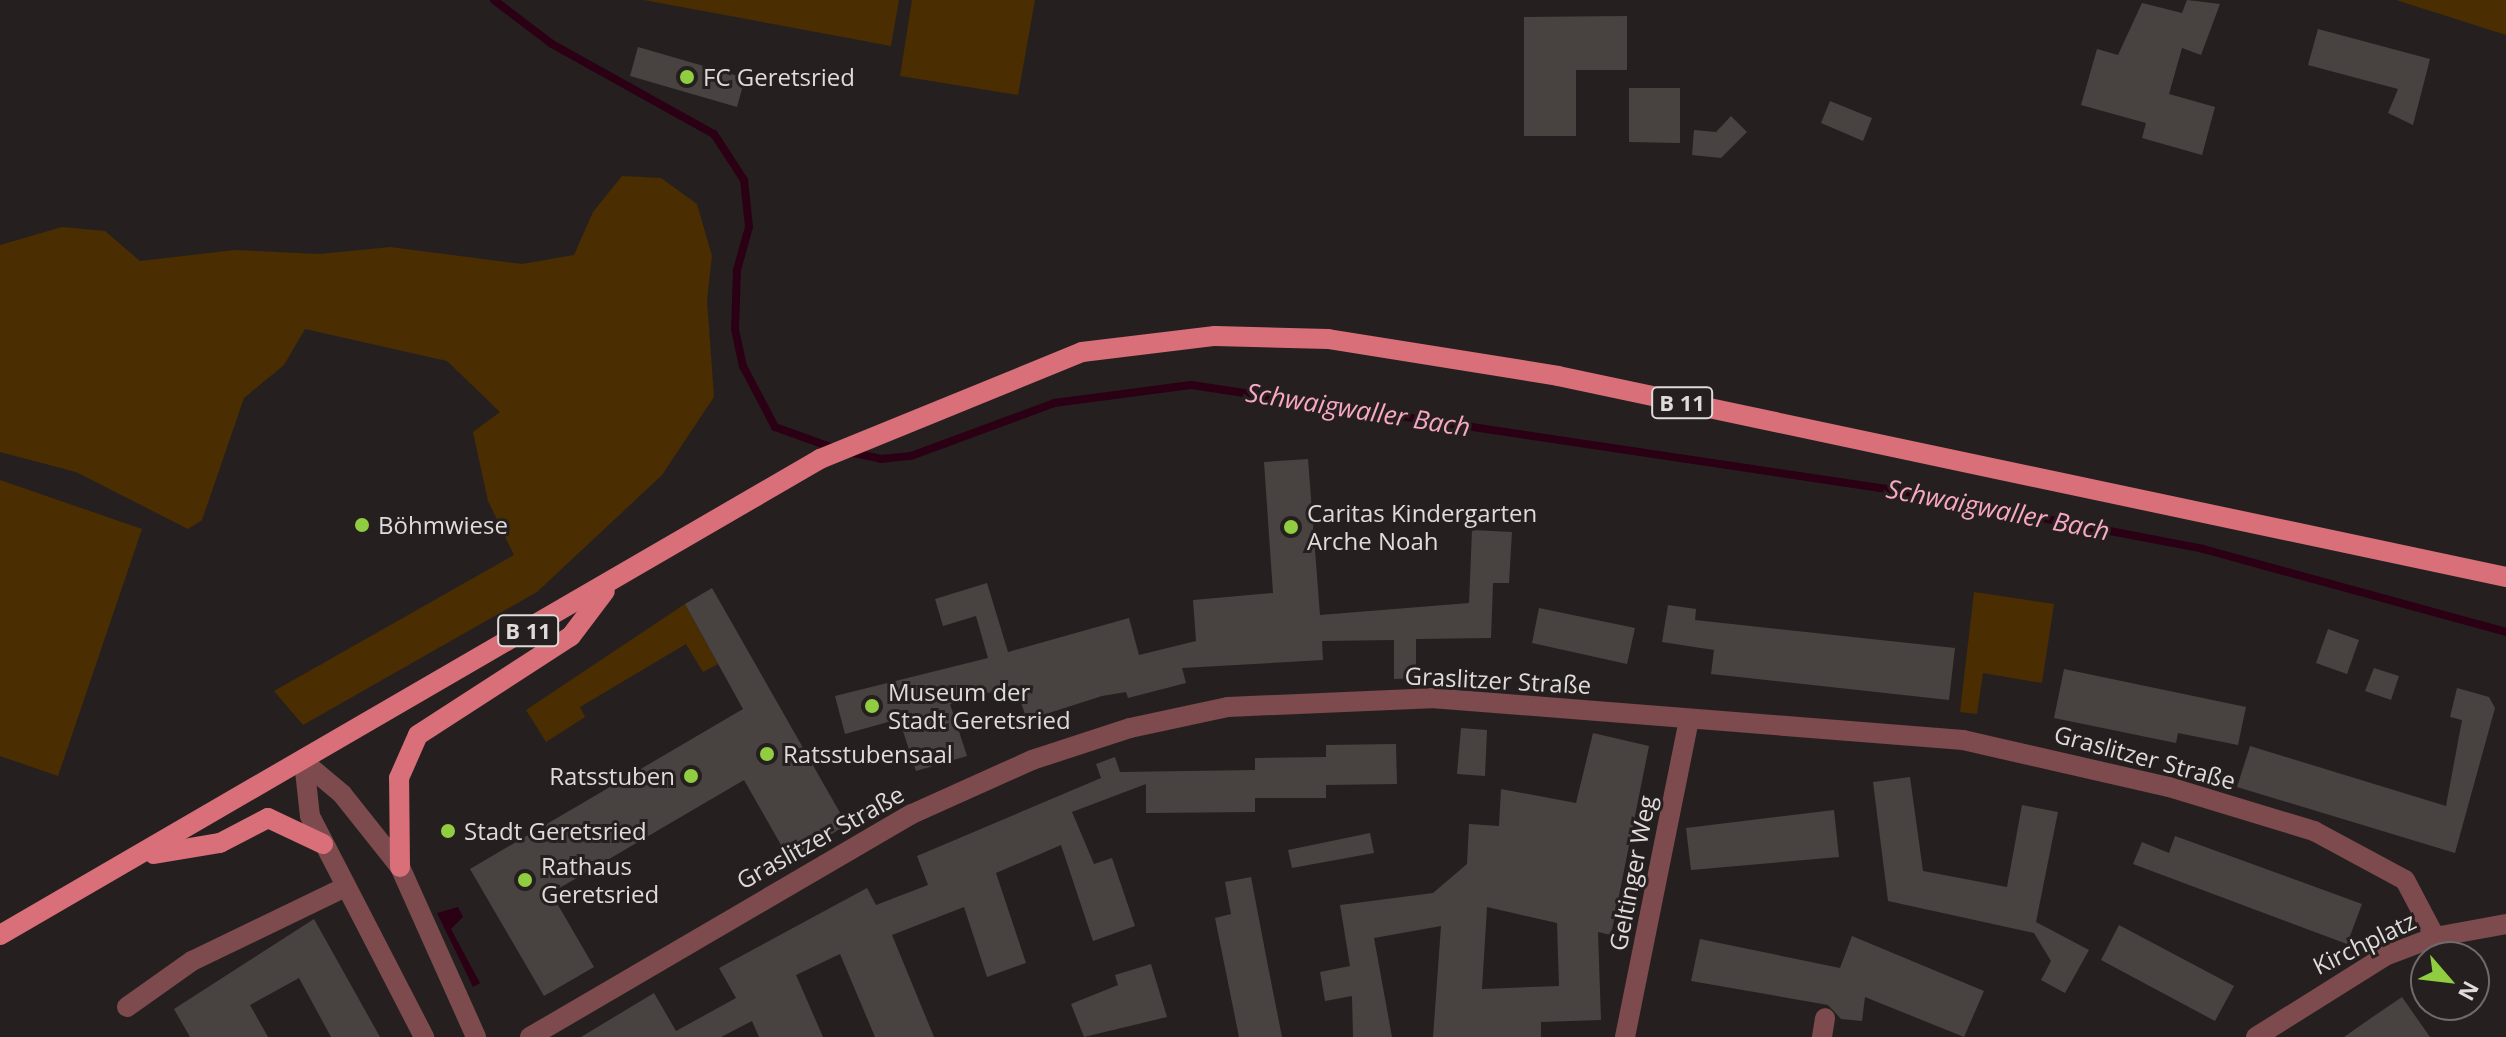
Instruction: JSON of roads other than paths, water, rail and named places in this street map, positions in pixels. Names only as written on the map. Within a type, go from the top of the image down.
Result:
[{"type":"main road","name":"B 11","points":[[0,935],[304,762],[820,459],[862,438],[1082,352],[1215,336],[1328,339],[1558,376],[2506,577]]},
{"type":"main road","points":[[400,867],[399,778],[418,735],[571,636],[613,582]]},
{"type":"main road","points":[[138,856],[220,843],[268,818],[323,844]]},
{"type":"street","name":"Graslitzer Straße","points":[[530,1037],[912,814],[1032,760],[1130,728],[1228,707],[1431,698],[1963,740],[2169,787],[2314,831],[2405,880],[2435,937]]},
{"type":"street","name":"Geltinger Weg","points":[[1625,1037],[1689,719]]},
{"type":"street","points":[[304,762],[310,816],[343,888],[424,1037]]},
{"type":"street","points":[[304,762],[342,794],[400,867],[476,1037]]},
{"type":"street","points":[[127,1007],[192,961],[343,888]]},
{"type":"street","name":"Kirchplatz","points":[[2256,1037],[2339,981],[2435,937],[2506,924]]},
{"type":"waterway","name":"Schwaigwaller Bach","points":[[494,0],[552,44],[714,134],[744,180],[749,227],[737,270],[735,329],[743,366],[775,427],[836,449]]},
{"type":"waterway","name":"Schwaigwaller Bach","points":[[849,452],[881,459],[911,456],[1054,403],[1191,385],[1900,491],[2203,549],[2506,632]]},
{"type":"place","name":"FC Geretsried","points":[[687,77]]},
{"type":"place","name":"Böhmwiese","points":[[362,525]]},
{"type":"place","name":"Caritas Kindergarten Arche Noah","points":[[1291,527]]},
{"type":"place","name":"Museum der Stadt Geretsried","points":[[872,706]]},
{"type":"place","name":"Ratsstubensaal","points":[[767,754]]},
{"type":"place","name":"Ratsstuben","points":[[691,776]]},
{"type":"place","name":"Stadt Geretsried","points":[[448,831]]},
{"type":"place","name":"Rathaus Geretsried","points":[[525,880]]}]
